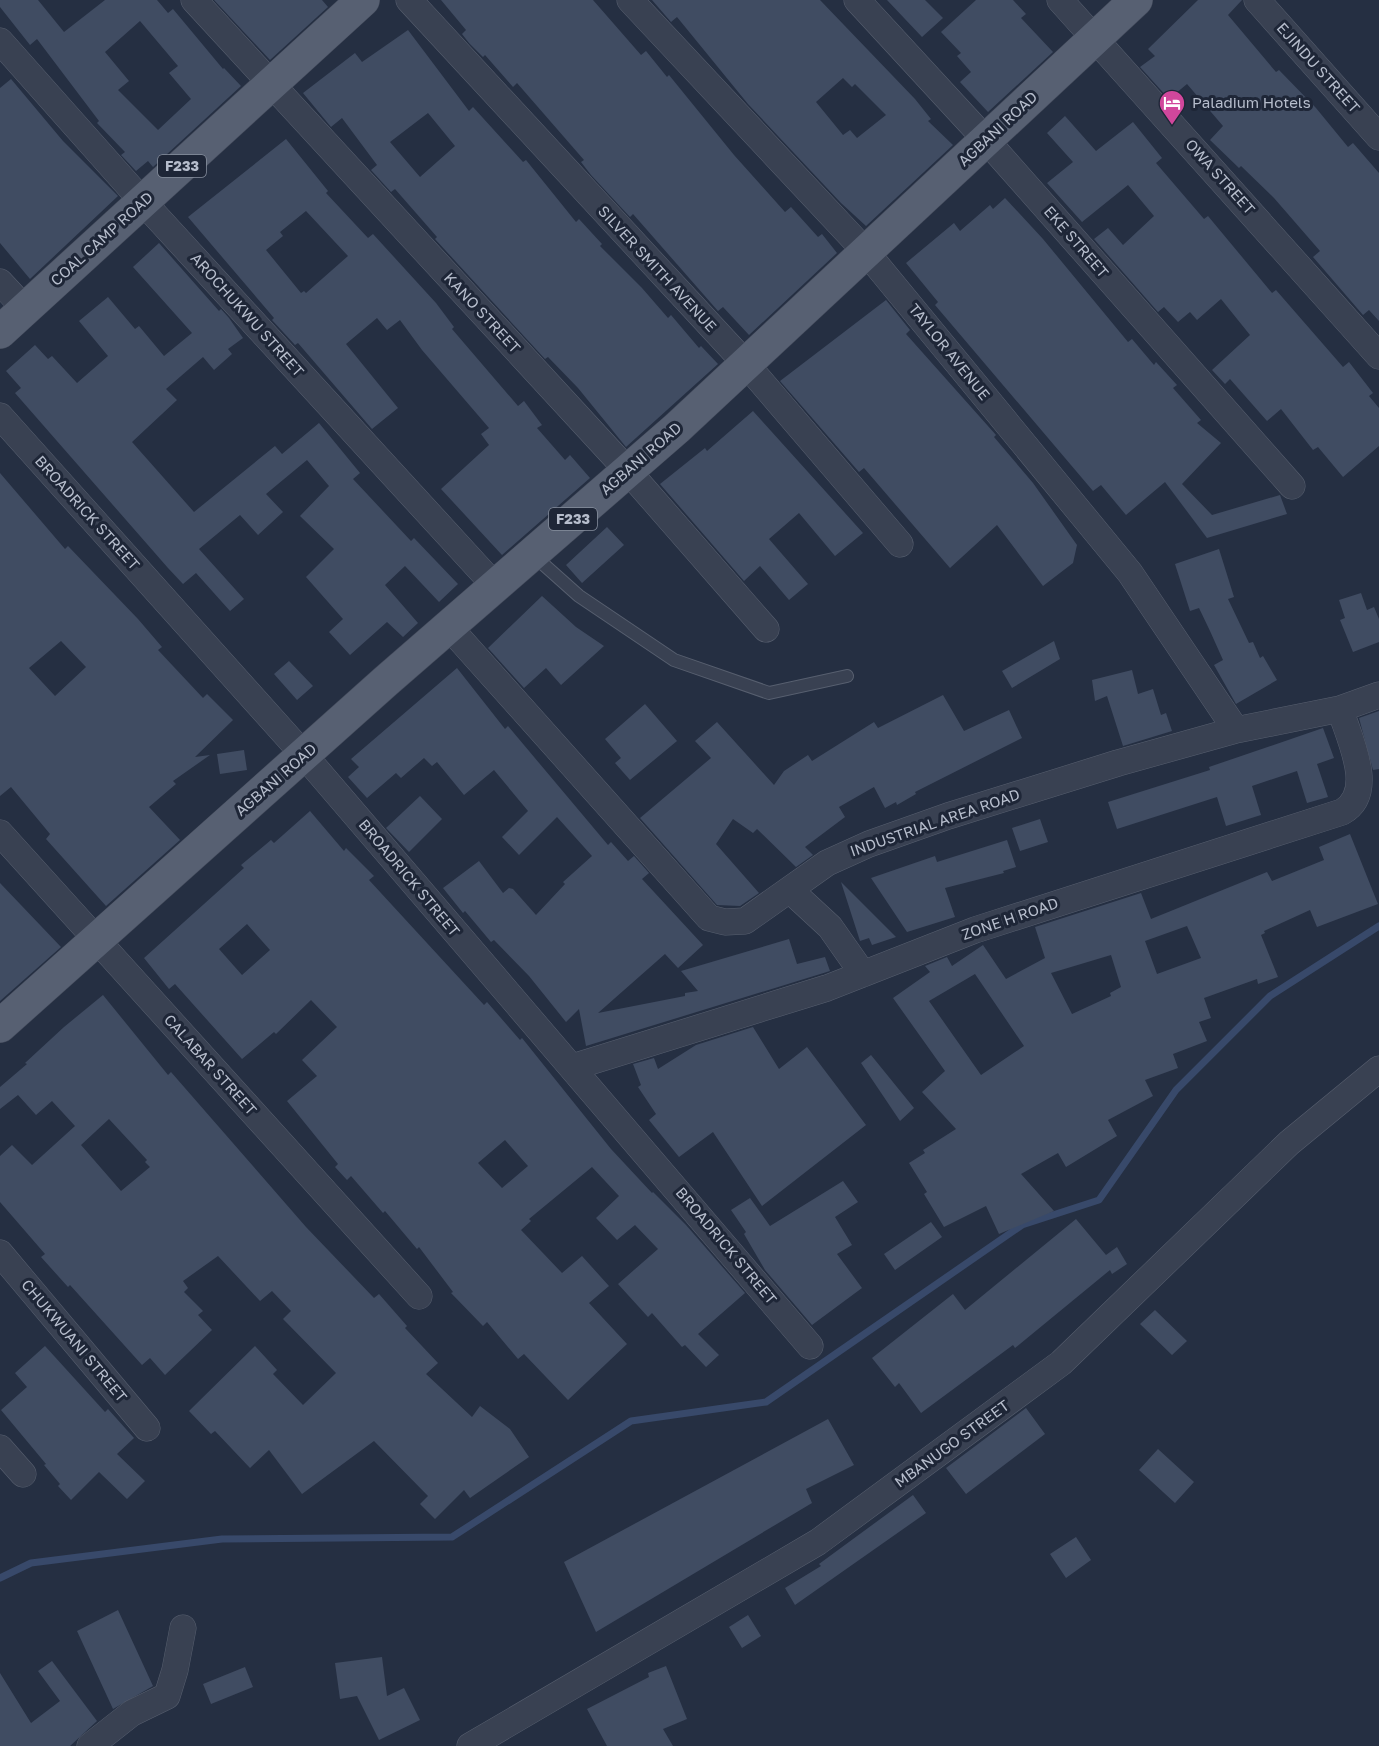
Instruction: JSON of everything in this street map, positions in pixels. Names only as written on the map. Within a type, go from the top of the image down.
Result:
[{"type":"main road","name":"COAL CAMP ROAD","points":[[0,332],[363,0]]},
{"type":"main road","name":"AGBANI ROAD","points":[[0,1026],[628,471],[1136,0]]},
{"type":"street","name":"KANO STREET","points":[[194,0],[628,471],[766,629]]},
{"type":"street","name":"SILVER SMITH AVENUE","points":[[409,0],[746,364],[900,544]]},
{"type":"street","name":"TAYLOR AVENUE","points":[[630,0],[866,252],[1130,573],[1236,730]]},
{"type":"street","name":"EKE STREET","points":[[857,0],[986,140],[1292,486]]},
{"type":"street","name":"OWA STREET","points":[[1060,0],[1379,356]]},
{"type":"street","name":"EJINDU STREET","points":[[1257,0],[1379,137]]},
{"type":"street","name":"AROCHUKWU STREET","points":[[0,41],[496,587]]},
{"type":"street","points":[[0,282],[25,309]]},
{"type":"street","name":"BROADRICK STREET","points":[[0,416],[304,755],[810,1346]]},
{"type":"street","name":"INDUSTRIAL AREA ROAD","points":[[449,627],[709,918],[725,922],[745,921],[791,891],[827,863],[869,844],[1118,763],[1236,730],[1340,709],[1379,695]]},
{"type":"street","name":"ZONE H ROAD","points":[[573,1067],[827,988],[985,927],[1350,808],[1360,783],[1340,709]]},
{"type":"street","name":"CALABAR STREET","points":[[0,834],[419,1296]]},
{"type":"street","points":[[791,891],[830,927],[863,974]]},
{"type":"street","name":"MBANUGO STREET","points":[[470,1746],[818,1542],[1061,1364],[1289,1143],[1379,1070]]},
{"type":"street","name":"CHUKWUANI STREET","points":[[0,1253],[147,1428]]},
{"type":"street","points":[[0,1448],[23,1474]]},
{"type":"street","points":[[90,1746],[132,1713],[166,1696],[176,1670],[183,1628]]},
{"type":"lane","points":[[532,555],[579,596],[674,660],[769,693],[847,676]]},
{"type":"building","points":[[0,0],[38,0],[64,32],[105,0],[157,0],[168,13],[173,9],[223,69],[241,86],[153,167],[148,161],[136,171],[121,155],[125,152],[97,123],[99,121],[37,39],[30,45],[0,7]],"holes":[[[140,21],[178,66],[169,73],[191,99],[158,130],[118,90],[129,81],[105,52]]]},
{"type":"building","points":[[214,0],[322,0],[328,7],[270,60]]},
{"type":"building","points":[[441,0],[593,0],[641,55],[646,51],[667,77],[669,75],[734,155],[785,212],[791,207],[818,237],[822,234],[837,253],[749,335],[723,307],[718,311],[633,214],[630,217],[591,175],[581,162],[584,160],[517,83],[513,87],[485,55],[483,57],[469,43],[462,34],[466,30]]},
{"type":"building","points":[[652,0],[820,0],[915,99],[931,119],[928,121],[953,145],[866,226],[841,203],[748,104],[677,17],[671,22]],"holes":[[[843,78],[852,87],[855,84],[886,115],[857,138],[850,130],[843,135],[816,102]]]},
{"type":"building","points":[[887,0],[925,0],[943,18],[922,37]]},
{"type":"building","points":[[976,0],[1013,0],[1026,14],[1021,18],[1053,52],[988,112],[960,82],[971,72],[957,56],[961,53],[941,32]]},
{"type":"building","points":[[1198,0],[1242,0],[1228,15],[1276,72],[1279,70],[1316,108],[1348,147],[1353,143],[1379,173],[1379,321],[1369,310],[1363,315],[1313,257],[1320,251],[1274,198],[1210,140],[1223,126],[1187,84],[1169,99],[1140,67],[1155,56],[1148,49]]},
{"type":"building","points":[[408,30],[469,111],[473,107],[523,162],[526,160],[576,222],[579,219],[602,244],[600,246],[668,318],[671,315],[699,348],[701,346],[718,364],[626,447],[578,388],[548,357],[545,359],[435,239],[437,237],[395,189],[391,192],[371,170],[377,165],[342,118],[331,127],[303,93],[355,53],[362,62]],"holes":[[[428,113],[455,146],[420,177],[390,142]]]},
{"type":"building","points":[[11,79],[63,141],[118,196],[30,279],[0,243],[0,88]]},
{"type":"building","points":[[1065,116],[1096,151],[1133,122],[1162,158],[1156,163],[1204,219],[1208,216],[1272,293],[1276,290],[1343,367],[1349,362],[1373,393],[1369,396],[1379,408],[1379,446],[1343,477],[1318,447],[1313,450],[1281,409],[1267,421],[1230,379],[1225,384],[1212,370],[1250,335],[1221,299],[1197,320],[1190,312],[1178,322],[1164,307],[1158,312],[1094,239],[1108,228],[1123,245],[1154,216],[1128,185],[1082,222],[1047,183],[1073,162],[1047,133]]},
{"type":"building","points":[[286,139],[328,191],[326,193],[368,238],[373,234],[436,303],[454,327],[452,329],[518,406],[524,401],[542,425],[537,428],[565,460],[570,455],[590,478],[502,555],[441,489],[489,445],[481,434],[489,428],[422,350],[400,320],[387,330],[377,318],[346,344],[398,408],[372,429],[298,343],[295,345],[272,320],[274,318],[188,217]],"holes":[[[306,211],[348,256],[306,293],[304,291],[301,293],[266,250],[283,236],[280,232]]]},
{"type":"building","points":[[1005,198],[1043,239],[1128,342],[1132,339],[1154,365],[1156,362],[1177,385],[1173,388],[1201,420],[1197,423],[1221,443],[1182,484],[1212,515],[1280,495],[1287,514],[1207,538],[1165,482],[1126,515],[1101,485],[1093,491],[935,305],[938,302],[906,263],[954,223],[960,231],[990,205],[993,209]]},
{"type":"building","points":[[159,243],[219,311],[221,309],[229,318],[243,338],[228,349],[232,354],[214,370],[203,357],[166,389],[177,400],[132,442],[194,512],[275,446],[282,454],[319,423],[360,473],[353,479],[411,541],[414,538],[458,584],[439,602],[405,566],[385,585],[418,623],[403,637],[387,622],[350,655],[329,632],[343,619],[306,577],[334,549],[300,516],[329,486],[307,460],[266,494],[283,512],[258,535],[240,515],[199,549],[244,599],[230,611],[196,573],[183,584],[15,393],[21,388],[6,371],[35,345],[48,359],[52,356],[77,383],[108,356],[79,321],[108,297],[135,329],[139,326],[164,356],[192,333],[133,267]]},
{"type":"building","points":[[886,300],[910,330],[906,334],[996,435],[994,437],[1033,483],[1077,545],[1073,563],[1043,586],[997,525],[950,568],[864,468],[859,472],[780,381]]},
{"type":"building","points":[[753,411],[863,533],[835,556],[799,513],[769,539],[808,584],[789,600],[760,566],[744,581],[660,484],[705,448],[707,451]]},
{"type":"building","points":[[0,473],[65,549],[68,546],[138,619],[162,647],[158,650],[203,698],[207,694],[233,720],[195,757],[210,755],[173,781],[176,784],[149,807],[180,840],[106,906],[46,839],[50,834],[11,787],[0,796]],"holes":[[[61,641],[86,667],[55,696],[29,668]]]},
{"type":"building","points":[[607,527],[624,545],[582,583],[566,565]]},
{"type":"building","points":[[1219,549],[1234,597],[1228,599],[1249,643],[1253,642],[1260,658],[1263,656],[1277,680],[1236,704],[1214,665],[1223,660],[1199,608],[1190,611],[1175,564]]},
{"type":"building","points":[[1361,593],[1367,610],[1374,607],[1379,619],[1379,642],[1353,652],[1340,620],[1345,618],[1339,600]]},
{"type":"building","points":[[542,596],[576,627],[604,646],[561,685],[546,668],[524,688],[488,648]]},
{"type":"building","points":[[1054,641],[1060,659],[1012,688],[1002,671]]},
{"type":"building","points":[[289,661],[313,686],[297,700],[274,674]]},
{"type":"building","points":[[457,668],[505,729],[508,726],[608,845],[611,842],[628,861],[634,856],[649,873],[642,879],[703,945],[678,968],[665,954],[598,1013],[685,996],[685,993],[698,991],[681,971],[789,939],[797,964],[825,957],[830,971],[586,1046],[579,1009],[566,1022],[529,976],[494,940],[491,942],[443,888],[479,861],[503,893],[509,888],[513,889],[536,915],[565,884],[563,882],[592,856],[557,817],[519,855],[502,837],[528,811],[494,770],[464,795],[437,762],[432,766],[424,758],[401,778],[396,773],[367,798],[348,777],[359,767],[351,759]]},
{"type":"building","points":[[1132,670],[1138,694],[1153,689],[1161,715],[1166,713],[1172,731],[1123,746],[1107,696],[1095,701],[1092,680]]},
{"type":"building","points":[[943,695],[964,731],[1009,710],[1022,738],[915,792],[916,794],[897,805],[896,802],[885,808],[874,787],[839,807],[845,817],[805,847],[813,855],[796,867],[757,829],[753,833],[733,819],[716,844],[759,893],[740,906],[717,905],[640,818],[711,758],[695,741],[717,722],[774,785],[784,771],[808,755],[812,761],[874,722],[878,728]]},
{"type":"building","points":[[645,704],[677,741],[630,780],[615,763],[621,758],[605,739]]},
{"type":"building","points":[[1379,711],[1379,769],[1373,770],[1359,718]]},
{"type":"building","points":[[1323,728],[1334,758],[1317,764],[1328,797],[1307,803],[1297,771],[1252,786],[1261,815],[1226,826],[1217,797],[1117,829],[1108,802],[1210,770],[1209,767]]},
{"type":"building","points":[[244,750],[247,770],[220,774],[217,754]]},
{"type":"building","points":[[420,796],[442,819],[409,852],[386,828]]},
{"type":"building","points":[[310,811],[344,851],[346,848],[374,876],[369,880],[484,1005],[487,1002],[520,1040],[522,1038],[611,1149],[686,1225],[745,1293],[698,1334],[719,1355],[706,1367],[685,1345],[682,1347],[652,1313],[648,1317],[618,1284],[658,1249],[635,1225],[617,1240],[596,1218],[619,1196],[592,1167],[529,1219],[531,1221],[521,1230],[562,1273],[582,1256],[609,1286],[589,1303],[627,1344],[568,1400],[524,1354],[518,1359],[487,1322],[483,1326],[451,1293],[453,1292],[419,1247],[417,1249],[351,1176],[347,1180],[335,1167],[338,1164],[287,1101],[317,1076],[302,1060],[337,1027],[311,1000],[276,1034],[274,1032],[242,1059],[175,984],[169,989],[144,958],[244,868],[241,865],[271,840],[274,843]],"holes":[[[247,924],[270,950],[242,975],[219,949]],[[505,1140],[528,1166],[502,1188],[478,1163]]]},
{"type":"building","points":[[1040,819],[1048,842],[1020,851],[1012,828]]},
{"type":"building","points":[[1350,834],[1378,904],[1317,927],[1310,910],[1264,931],[1265,933],[1261,935],[1278,977],[1258,984],[1257,979],[1204,998],[1211,1018],[1199,1022],[1207,1041],[1173,1054],[1178,1068],[1145,1080],[1153,1096],[1108,1120],[1117,1136],[1066,1167],[1058,1153],[1021,1174],[1054,1211],[999,1234],[986,1206],[944,1227],[924,1194],[927,1192],[909,1163],[925,1153],[923,1150],[956,1129],[922,1092],[945,1071],[893,998],[930,972],[925,966],[947,957],[952,966],[983,945],[1006,979],[1045,958],[1035,927],[1141,893],[1151,919],[1267,872],[1272,881],[1324,860],[1319,847]],"holes":[[[1187,926],[1201,958],[1157,974],[1145,941]],[[1111,955],[1121,987],[1110,993],[1111,996],[1072,1014],[1051,973]],[[975,974],[1024,1046],[981,1075],[929,1001]]]},
{"type":"building","points":[[1007,840],[1016,867],[1003,871],[1004,873],[945,888],[955,917],[907,932],[871,878],[935,856],[937,862]]},
{"type":"building","points":[[841,882],[896,937],[872,945],[869,938],[860,941]]},
{"type":"building","points":[[0,883],[61,947],[0,1001]]},
{"type":"building","points":[[103,995],[168,1075],[171,1072],[306,1227],[374,1298],[379,1294],[407,1326],[405,1328],[438,1363],[426,1374],[472,1417],[480,1406],[510,1429],[529,1457],[470,1498],[464,1490],[435,1519],[420,1504],[428,1496],[374,1441],[302,1494],[269,1450],[250,1468],[215,1431],[211,1434],[189,1411],[255,1346],[277,1370],[273,1374],[303,1405],[336,1373],[283,1319],[291,1311],[272,1291],[260,1301],[218,1256],[183,1281],[188,1288],[184,1292],[203,1311],[198,1315],[212,1330],[165,1375],[150,1358],[142,1365],[70,1285],[68,1287],[41,1257],[45,1254],[0,1202],[0,1156],[12,1145],[32,1165],[75,1126],[52,1101],[36,1115],[18,1095],[0,1109],[0,1087],[64,1027]],"holes":[[[109,1119],[147,1160],[145,1162],[150,1167],[121,1191],[81,1145]]]},
{"type":"building","points":[[753,1027],[779,1069],[807,1047],[866,1125],[762,1206],[713,1132],[679,1157],[649,1120],[656,1114],[638,1087],[641,1085],[633,1064],[654,1058],[658,1069],[696,1045]]},
{"type":"building","points":[[871,1055],[914,1108],[900,1121],[861,1063]]},
{"type":"building","points":[[843,1181],[858,1202],[835,1217],[852,1245],[837,1254],[862,1288],[812,1325],[765,1270],[744,1234],[746,1232],[731,1210],[750,1198],[770,1226]]},
{"type":"building","points":[[1076,1219],[1106,1255],[1117,1247],[1127,1264],[1112,1274],[1110,1270],[1015,1348],[1013,1345],[921,1413],[899,1383],[895,1387],[872,1358],[953,1294],[965,1310]]},
{"type":"building","points":[[931,1222],[942,1237],[895,1270],[884,1254]]},
{"type":"building","points":[[1155,1310],[1187,1341],[1172,1355],[1140,1324]]},
{"type":"building","points":[[45,1346],[105,1412],[108,1409],[134,1438],[117,1454],[145,1481],[127,1499],[99,1472],[71,1500],[58,1486],[60,1484],[44,1465],[46,1464],[1,1410],[27,1387],[15,1373]]},
{"type":"building","points":[[1026,1408],[1045,1434],[966,1494],[946,1468]]},
{"type":"building","points":[[828,1419],[854,1465],[806,1489],[812,1503],[596,1632],[564,1562]]},
{"type":"building","points":[[1158,1449],[1194,1482],[1175,1503],[1139,1470]]},
{"type":"building","points":[[913,1495],[926,1513],[795,1605],[785,1588],[821,1566],[819,1564]]},
{"type":"building","points":[[1076,1537],[1091,1560],[1066,1578],[1050,1554]]},
{"type":"building","points":[[118,1610],[153,1686],[113,1709],[77,1631]]},
{"type":"building","points":[[748,1615],[761,1636],[742,1648],[729,1627]]},
{"type":"building","points":[[382,1657],[387,1696],[404,1688],[420,1720],[379,1740],[357,1696],[340,1699],[335,1663]]},
{"type":"building","points":[[52,1661],[97,1721],[70,1746],[0,1746],[0,1673],[31,1723],[60,1701],[38,1671]]},
{"type":"building","points":[[666,1666],[687,1719],[663,1729],[673,1746],[607,1746],[587,1709],[649,1677],[648,1673]]},
{"type":"building","points":[[245,1667],[253,1687],[211,1704],[203,1684]]},
{"type":"waterway","points":[[0,1578],[31,1563],[222,1539],[452,1537],[631,1421],[766,1402],[1022,1225],[1099,1200],[1176,1090],[1270,996],[1379,926]]},
{"type":"place","name":"Paladium Hotels","points":[[1172,126]]}]
